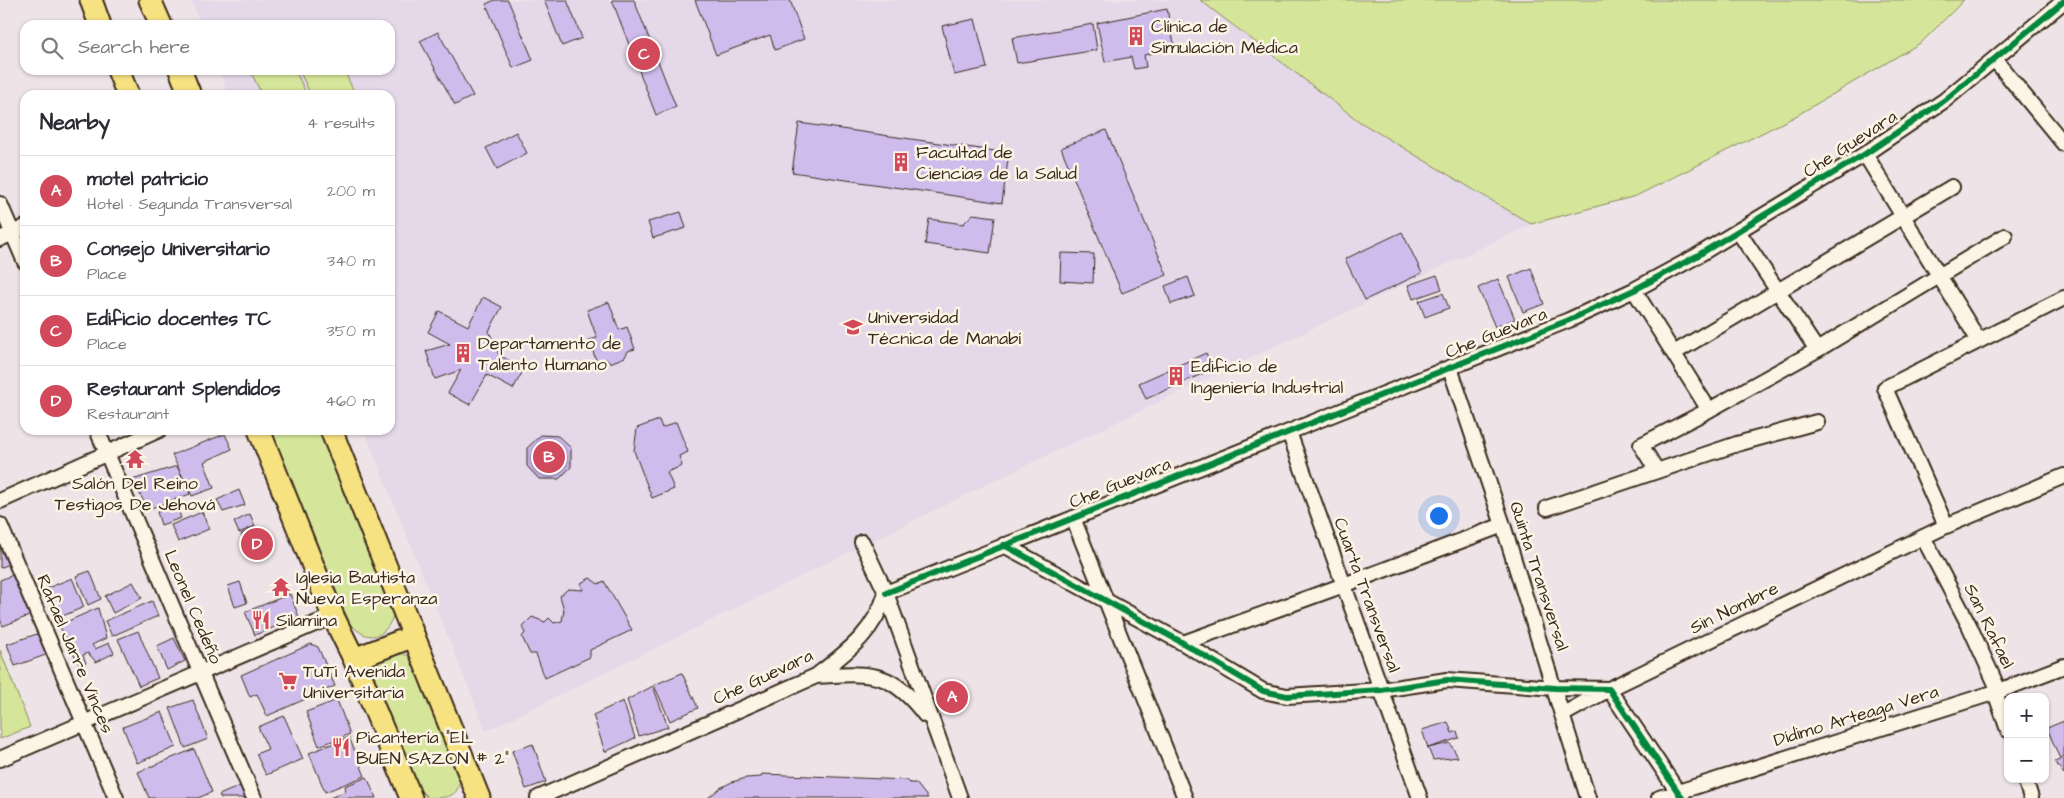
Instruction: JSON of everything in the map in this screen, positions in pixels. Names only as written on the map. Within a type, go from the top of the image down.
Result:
[{"type":"main road","points":[[90,0],[98,20]]},
{"type":"main road","points":[[150,0],[159,20]]},
{"type":"main road","points":[[120,75],[126,90]]},
{"type":"main road","points":[[182,75],[188,90]]},
{"type":"main road","points":[[261,435],[333,616],[354,659],[411,798]]},
{"type":"main road","points":[[333,435],[479,798]]},
{"type":"main road","points":[[354,659],[414,636]]},
{"type":"street","name":"Che Guevara","points":[[538,798],[816,676],[851,650],[863,637],[881,608],[886,593],[1569,320],[1634,290],[1738,231],[1865,154],[1945,100],[2064,1]]},
{"type":"street","points":[[1995,60],[2064,144]]},
{"type":"street","points":[[1865,154],[1979,341]]},
{"type":"street","points":[[1674,353],[1952,187]]},
{"type":"street","points":[[0,204],[20,250]]},
{"type":"street","points":[[1738,231],[1816,350]]},
{"type":"street","points":[[1657,471],[1640,444],[1709,410],[1816,350],[2005,236]]},
{"type":"street","points":[[1634,290],[1709,410]]},
{"type":"street","points":[[1946,526],[1885,388],[2064,298]]},
{"type":"street","name":"Quinta Transversal","points":[[1450,368],[1503,525],[1588,798]]},
{"type":"street","points":[[1546,508],[1737,444],[1816,422]]},
{"type":"street","name":"Cuarta Transversal","points":[[1289,432],[1420,798]]},
{"type":"street","name":"Leonel Cedeño","points":[[99,435],[254,798]]},
{"type":"street","points":[[0,501],[148,435]]},
{"type":"street","name":"Sin Nombre","points":[[1562,714],[1609,689],[1946,526],[2064,476]]},
{"type":"street","points":[[1073,518],[1185,798]]},
{"type":"street","name":"Rafael Jarre Vinces","points":[[0,524],[116,798]]},
{"type":"street","points":[[1183,643],[1503,525]]},
{"type":"street","name":"San Rafael","points":[[1923,537],[1970,625],[1997,692],[2004,716]]},
{"type":"street","points":[[862,542],[886,593],[960,798]]},
{"type":"street","points":[[1004,545],[1106,599],[1264,691],[1276,695],[1287,696],[1381,690],[1447,680],[1555,688],[1609,689],[1680,795]]},
{"type":"street","points":[[0,759],[333,616]]},
{"type":"street","name":"Dídimo Arteaga Vera","points":[[1659,798],[1680,795],[1997,692],[2064,666]]},
{"type":"street","points":[[816,676],[855,674],[876,676],[898,685],[911,696],[934,725]]},
{"type":"street","points":[[2026,783],[2032,798]]},
{"type":"shaded area","name":"Universidad Técnica de Manabí","points":[[191,0],[1200,0],[1360,122],[1531,224],[994,481],[486,731],[366,435],[395,435],[395,90],[226,90],[221,75],[395,75],[395,20],[199,20]]},
{"type":"green space","points":[[1200,0],[1964,0],[1922,42],[1794,117],[1636,196],[1531,224],[1360,122]]},
{"type":"green space","points":[[252,75],[297,75],[305,90],[260,90]]},
{"type":"green space","points":[[301,75],[346,75],[353,90],[309,90]]},
{"type":"green space","points":[[273,435],[323,435],[395,608],[389,625],[381,634],[376,636],[363,634],[350,625]]},
{"type":"green space","points":[[0,650],[30,727],[0,739]]},
{"type":"green space","points":[[393,653],[405,654],[414,661],[460,773],[460,781],[456,791],[448,796],[428,798],[419,789],[375,680],[375,668],[383,657]]},
{"type":"building","points":[[495,0],[508,0],[533,60],[513,68],[486,4]]},
{"type":"building","points":[[544,0],[567,0],[582,38],[562,46]]},
{"type":"building","points":[[612,0],[634,0],[676,107],[656,115]]},
{"type":"building","points":[[695,0],[790,0],[804,39],[775,50],[770,35],[716,55]]},
{"type":"building","name":"Clínica de Simulación Médica","points":[[1167,9],[1175,48],[1144,55],[1146,67],[1134,69],[1131,57],[1105,62],[1097,23]]},
{"type":"building","points":[[975,19],[987,68],[954,75],[942,26]]},
{"type":"building","points":[[1093,24],[1097,50],[1017,63],[1012,38]]},
{"type":"building","points":[[438,32],[473,96],[455,105],[420,41]]},
{"type":"building","name":"Facultad de Ciencias de la Salud","points":[[799,123],[1009,153],[1002,203],[792,172]]},
{"type":"building","points":[[1106,130],[1167,275],[1122,293],[1061,148]]},
{"type":"building","points":[[516,132],[527,153],[497,169],[486,148]]},
{"type":"building","points":[[681,212],[686,228],[653,238],[648,222]]},
{"type":"building","points":[[973,214],[995,217],[990,253],[925,244],[929,219],[963,224]]},
{"type":"building","points":[[1402,232],[1422,273],[1365,300],[1345,259]]},
{"type":"building","points":[[1061,253],[1094,254],[1093,283],[1060,281]]},
{"type":"building","points":[[1531,268],[1544,304],[1523,312],[1509,277]]},
{"type":"building","points":[[1437,275],[1442,289],[1413,299],[1408,285]]},
{"type":"building","points":[[1188,277],[1195,296],[1171,304],[1165,286]]},
{"type":"building","points":[[1498,279],[1515,319],[1495,327],[1478,288]]},
{"type":"building","points":[[1443,293],[1449,308],[1425,317],[1419,301]]},
{"type":"building","name":"Departamento de Talento Humano","points":[[483,297],[502,307],[489,331],[499,355],[524,369],[513,389],[487,375],[470,405],[448,393],[461,370],[435,379],[426,351],[450,344],[428,332],[439,311],[468,326]]},
{"type":"building","points":[[609,302],[619,330],[627,327],[635,349],[628,351],[625,357],[610,363],[606,359],[597,363],[589,340],[597,338],[587,310]]},
{"type":"building","name":"Edificio de Ingeniería Industrial","points":[[1206,353],[1213,369],[1146,399],[1139,383]]},
{"type":"building","points":[[659,420],[662,428],[676,422],[688,452],[679,456],[682,466],[667,472],[674,489],[652,498],[634,451],[637,428]]},
{"type":"building","points":[[222,435],[225,435],[232,449],[204,462],[214,488],[192,496],[172,455]]},
{"type":"building","points":[[541,435],[558,436],[571,448],[571,467],[559,479],[539,479],[527,466],[527,448]]},
{"type":"building","points":[[177,466],[190,494],[148,509],[132,480]]},
{"type":"building","points":[[239,490],[245,505],[223,512],[217,500]]},
{"type":"building","points":[[176,505],[181,518],[161,525],[157,512]]},
{"type":"building","points":[[202,512],[209,529],[178,542],[171,525]]},
{"type":"building","points":[[250,514],[255,526],[239,533],[234,522]]},
{"type":"building","points":[[256,527],[259,534],[246,546],[241,534]]},
{"type":"building","points":[[0,533],[16,561],[0,568]]},
{"type":"building","points":[[90,571],[101,599],[88,605],[76,576]]},
{"type":"building","points":[[18,573],[34,614],[3,626],[0,619],[0,580]]},
{"type":"building","points":[[72,578],[84,607],[58,618],[45,589]]},
{"type":"building","points":[[590,578],[598,584],[604,581],[632,630],[590,650],[590,657],[545,678],[536,654],[530,654],[522,637],[525,633],[522,627],[532,617],[545,622],[549,618],[554,623],[562,621],[564,610],[560,596],[568,589],[583,590],[581,583]]},
{"type":"building","points":[[133,582],[142,598],[113,613],[105,596]]},
{"type":"building","points":[[240,582],[247,603],[235,607],[228,586]]},
{"type":"building","points":[[290,594],[299,617],[255,635],[245,612]]},
{"type":"building","points":[[152,601],[158,616],[112,636],[105,621]]},
{"type":"building","points":[[98,608],[106,638],[92,645],[95,649],[109,643],[114,653],[96,662],[88,653],[83,655],[86,663],[79,664],[59,625]]},
{"type":"building","points":[[46,631],[54,652],[15,666],[7,644]]},
{"type":"building","points":[[138,631],[158,678],[139,686],[118,639]]},
{"type":"building","points":[[174,638],[185,661],[167,670],[157,646]]},
{"type":"building","name":"TuTi Avenida Universitaria","points":[[311,644],[318,647],[335,686],[267,716],[257,694],[250,697],[241,675]]},
{"type":"building","points":[[682,673],[698,708],[670,721],[654,685]]},
{"type":"building","points":[[653,686],[668,727],[639,736],[627,700]]},
{"type":"building","points":[[193,700],[208,739],[185,748],[170,708]]},
{"type":"building","points":[[337,700],[350,734],[319,746],[306,712]]},
{"type":"building","points":[[623,701],[635,738],[605,752],[593,715]]},
{"type":"building","points":[[162,712],[176,747],[137,763],[123,727]]},
{"type":"building","points":[[284,716],[303,759],[266,775],[256,754],[268,749],[258,727]]},
{"type":"building","points":[[2064,721],[2064,756],[2060,759],[2049,733],[2049,727]]},
{"type":"building","points":[[1448,722],[1452,733],[1457,731],[1459,738],[1428,748],[1422,730]]},
{"type":"building","points":[[349,737],[365,776],[325,792],[309,753]]},
{"type":"building","points":[[1450,743],[1458,757],[1433,760],[1428,748]]},
{"type":"building","points":[[533,744],[546,782],[526,789],[512,751]]},
{"type":"building","points":[[194,749],[212,792],[198,798],[149,798],[138,772]]},
{"type":"building","points":[[2064,758],[2064,774],[2055,762]]},
{"type":"building","points":[[762,774],[907,780],[910,783],[916,783],[928,798],[708,798],[720,788],[732,782],[746,778],[761,777]]},
{"type":"building","points":[[367,777],[376,798],[330,798],[346,791],[345,786]]},
{"type":"building","points":[[245,784],[251,798],[221,798],[219,795]]},
{"type":"cycle path","points":[[886,593],[1569,320],[1634,290],[1695,257],[1865,154],[1945,100],[2064,1]]},
{"type":"cycle path","points":[[1004,545],[1183,643],[1263,691],[1287,696],[1381,690],[1447,680],[1555,688],[1609,689],[1682,798]]},
{"type":"place","name":"Clínica de Simulación Médica","points":[[1136,36]]},
{"type":"place","name":"Edificio docentes TC","points":[[644,54]]},
{"type":"place","name":"Facultad de Ciencias de la Salud","points":[[901,162]]},
{"type":"place","name":"Universidad Técnica de Manabí","points":[[853,327]]},
{"type":"place","name":"Departamento de Talento Humano","points":[[463,353]]},
{"type":"place","name":"Edificio de Ingeniería Industrial","points":[[1176,376]]},
{"type":"place","name":"Consejo Universitario","points":[[549,457]]},
{"type":"place","name":"Salón Del Reino Testigos De Jehová","points":[[135,459]]},
{"type":"place","name":"Restaurant Splendidos","points":[[257,544]]},
{"type":"place","name":"Iglesia Bautista Nueva Esperanza","points":[[281,587]]},
{"type":"place","name":"Silamina","points":[[261,620]]},
{"type":"place","name":"TuTi Avenida Universitaria","points":[[288,681]]},
{"type":"place","name":"motel patricio","points":[[952,697]]},
{"type":"place","name":"Picantería \"EL BUEN SAZON # 2\"","points":[[341,747]]}]
